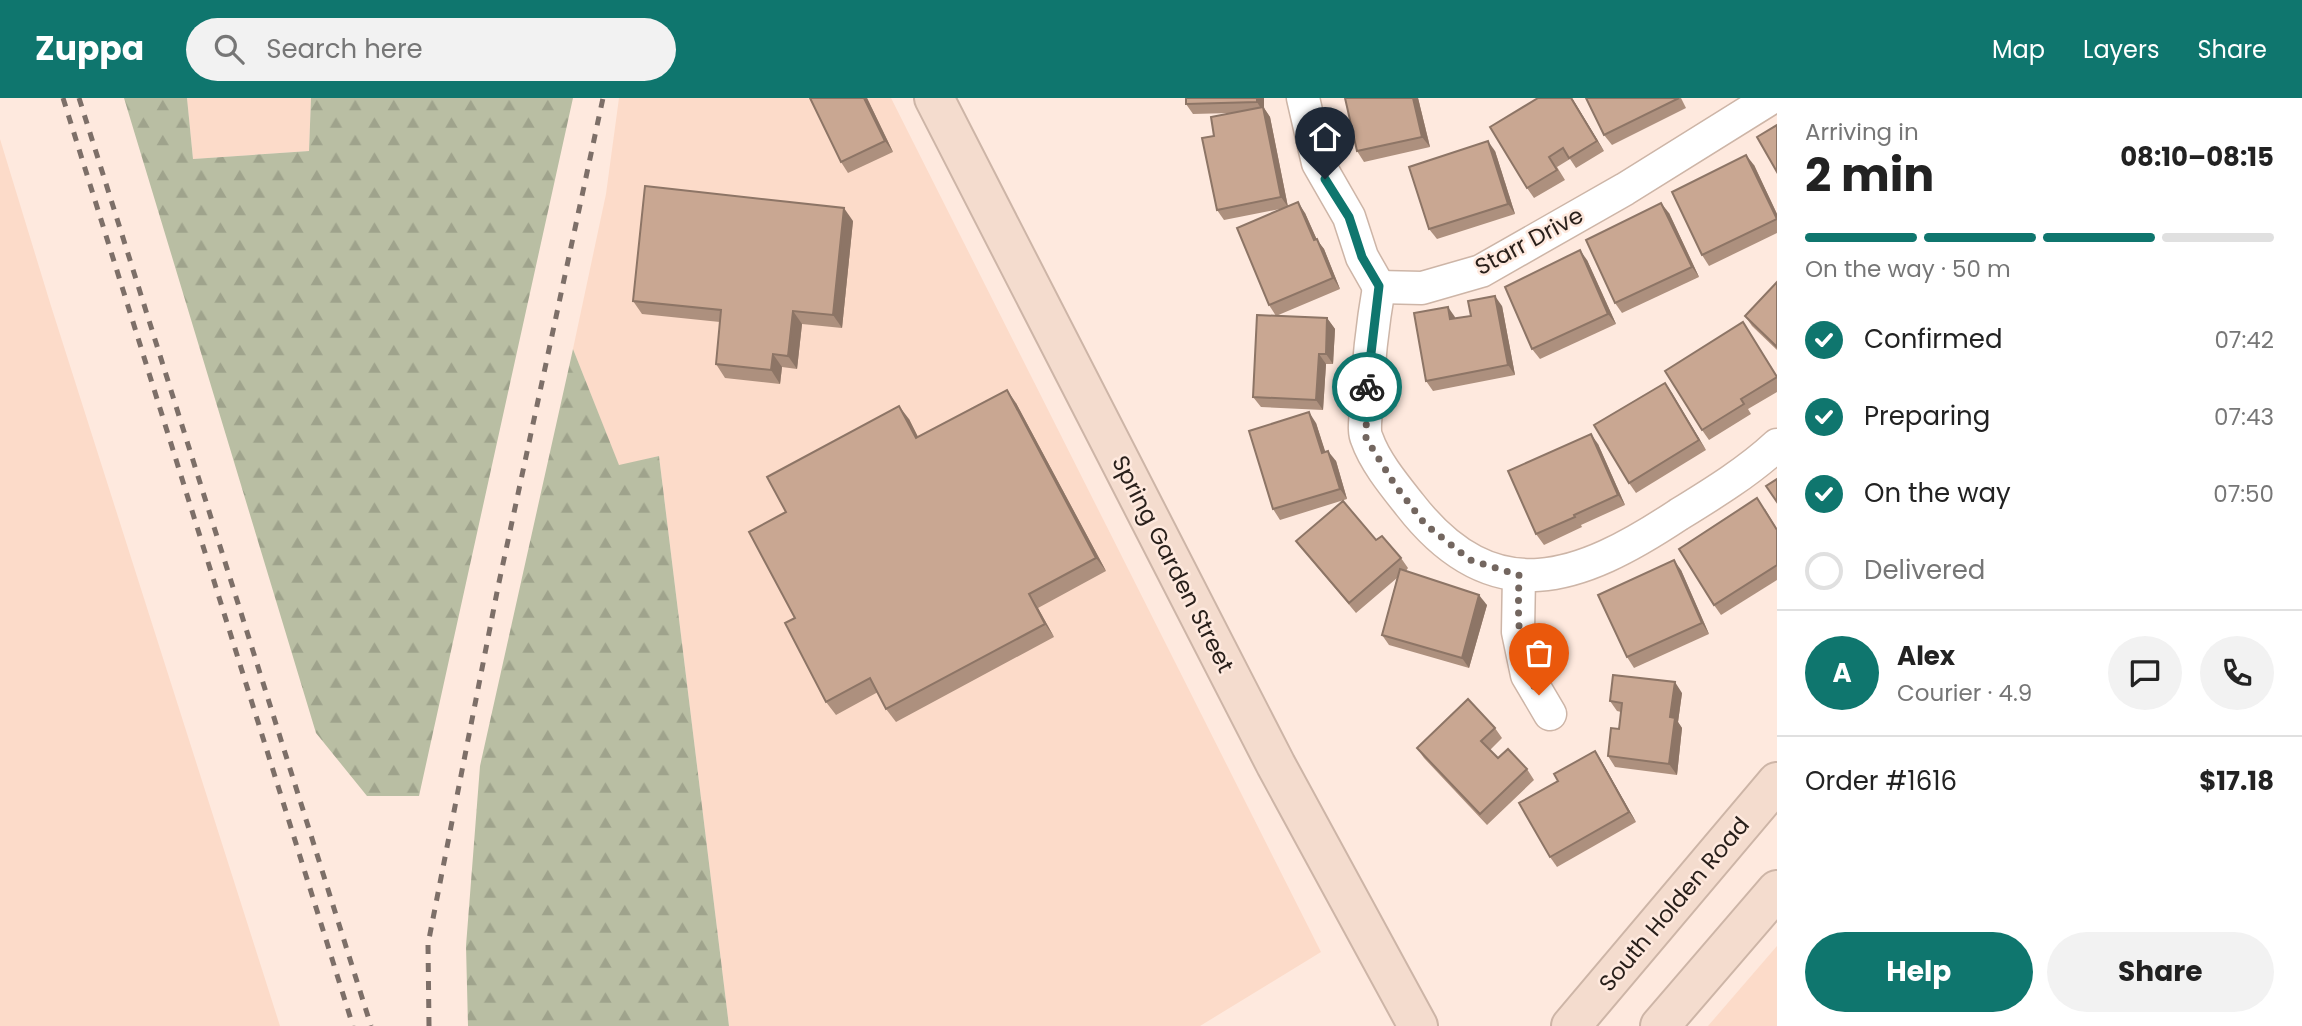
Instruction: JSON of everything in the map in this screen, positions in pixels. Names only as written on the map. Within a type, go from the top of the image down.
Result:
[{"type":"main road","name":"Spring Garden Street","points":[[934,98],[1276,765],[1418,1026]]},
{"type":"main road","name":"South Holden Road","points":[[1571,1026],[1777,782]]},
{"type":"main road","points":[[1660,1026],[1777,890]]},
{"type":"street","points":[[1303,98],[1318,163],[1349,217],[1362,257],[1379,286],[1368,369],[1366,438],[1395,485],[1425,524],[1447,544],[1481,566],[1519,575],[1550,574],[1587,567],[1627,549],[1777,445]]},
{"type":"street","name":"Starr Drive","points":[[1379,286],[1422,288],[1481,271],[1625,189],[1771,98]]},
{"type":"street","points":[[1519,575],[1518,632],[1527,676],[1550,714]]},
{"type":"shaded area","points":[[187,98],[311,98],[309,151],[193,159]]},
{"type":"shaded area","points":[[619,98],[891,98],[1321,952],[1200,1026],[729,1026],[659,456],[619,466],[573,349],[606,194]]},
{"type":"shaded area","points":[[0,139],[51,306],[280,1026],[0,1026]]},
{"type":"shaded area","points":[[1777,946],[1777,1026],[1708,1026]]},
{"type":"green space","points":[[124,98],[187,98],[193,159],[309,151],[311,98],[573,98],[419,796],[367,796],[316,733]]},
{"type":"green space","points":[[573,349],[619,465],[659,456],[729,1026],[468,1026],[466,946],[480,766]]},
{"type":"building","points":[[810,98],[864,98],[885,141],[841,162]]},
{"type":"building","points":[[1186,98],[1257,98],[1257,102],[1186,104]]},
{"type":"building","points":[[1345,98],[1413,98],[1422,137],[1357,151]]},
{"type":"building","points":[[1538,98],[1571,98],[1597,141],[1569,158],[1563,148],[1549,157],[1557,170],[1527,188],[1490,127]]},
{"type":"building","points":[[1586,98],[1679,98],[1604,135]]},
{"type":"building","points":[[1263,107],[1281,197],[1217,210],[1202,138],[1214,136],[1211,117]]},
{"type":"building","points":[[1777,125],[1777,172],[1757,137]]},
{"type":"building","points":[[1488,141],[1508,204],[1429,229],[1409,167]]},
{"type":"building","points":[[1746,155],[1777,219],[1702,255],[1672,192]]},
{"type":"building","points":[[645,186],[844,208],[833,315],[793,311],[788,356],[773,354],[771,370],[716,364],[721,310],[633,301]]},
{"type":"building","points":[[1298,202],[1333,278],[1269,305],[1237,228]]},
{"type":"building","points":[[1661,203],[1692,267],[1615,303],[1586,240]]},
{"type":"building","points":[[1580,250],[1608,314],[1532,349],[1505,287]]},
{"type":"building","points":[[1777,282],[1777,347],[1745,316]]},
{"type":"building","points":[[1495,296],[1508,365],[1426,381],[1414,313],[1448,307],[1450,319],[1471,316],[1468,301]]},
{"type":"building","points":[[1257,315],[1327,318],[1326,354],[1319,354],[1316,400],[1253,397]]},
{"type":"building","points":[[1743,322],[1777,377],[1741,399],[1744,404],[1702,430],[1665,371]]},
{"type":"building","points":[[1665,383],[1699,440],[1629,483],[1594,425]]},
{"type":"building","points":[[1007,390],[1096,558],[1029,594],[1045,624],[886,709],[870,678],[826,702],[785,623],[795,618],[749,532],[786,512],[767,477],[899,406],[916,438]]},
{"type":"building","points":[[1309,412],[1322,453],[1328,451],[1340,489],[1273,509],[1249,431]]},
{"type":"building","points":[[1591,434],[1618,495],[1536,534],[1508,471]]},
{"type":"building","points":[[1777,479],[1777,502],[1766,486]]},
{"type":"building","points":[[1757,498],[1777,530],[1777,565],[1714,605],[1679,549]]},
{"type":"building","points":[[1343,501],[1376,540],[1382,536],[1401,558],[1349,603],[1296,541]]},
{"type":"building","points":[[1674,560],[1702,623],[1627,657],[1598,595]]},
{"type":"building","points":[[1400,569],[1479,595],[1462,658],[1382,635]]},
{"type":"building","points":[[1613,675],[1675,682],[1670,717],[1675,718],[1669,764],[1608,756],[1611,728],[1619,729],[1622,703],[1610,701]]},
{"type":"building","points":[[1468,699],[1495,728],[1481,741],[1498,758],[1508,749],[1527,769],[1480,814],[1417,748]]},
{"type":"building","points":[[1595,751],[1629,812],[1550,857],[1519,803],[1558,781],[1554,774]]},
{"type":"railway","points":[[63,98],[353,1026]]},
{"type":"railway","points":[[79,98],[371,1026]]},
{"type":"railway","points":[[429,1026],[428,944],[498,587],[603,98]]},
{"type":"way so far","points":[[1367,387],[1366,438],[1395,485],[1425,524],[1447,544],[1481,566],[1519,575],[1518,632],[1527,676],[1539,695]]},
{"type":"route","points":[[1325,179],[1349,217],[1362,257],[1379,286],[1367,387]]}]
